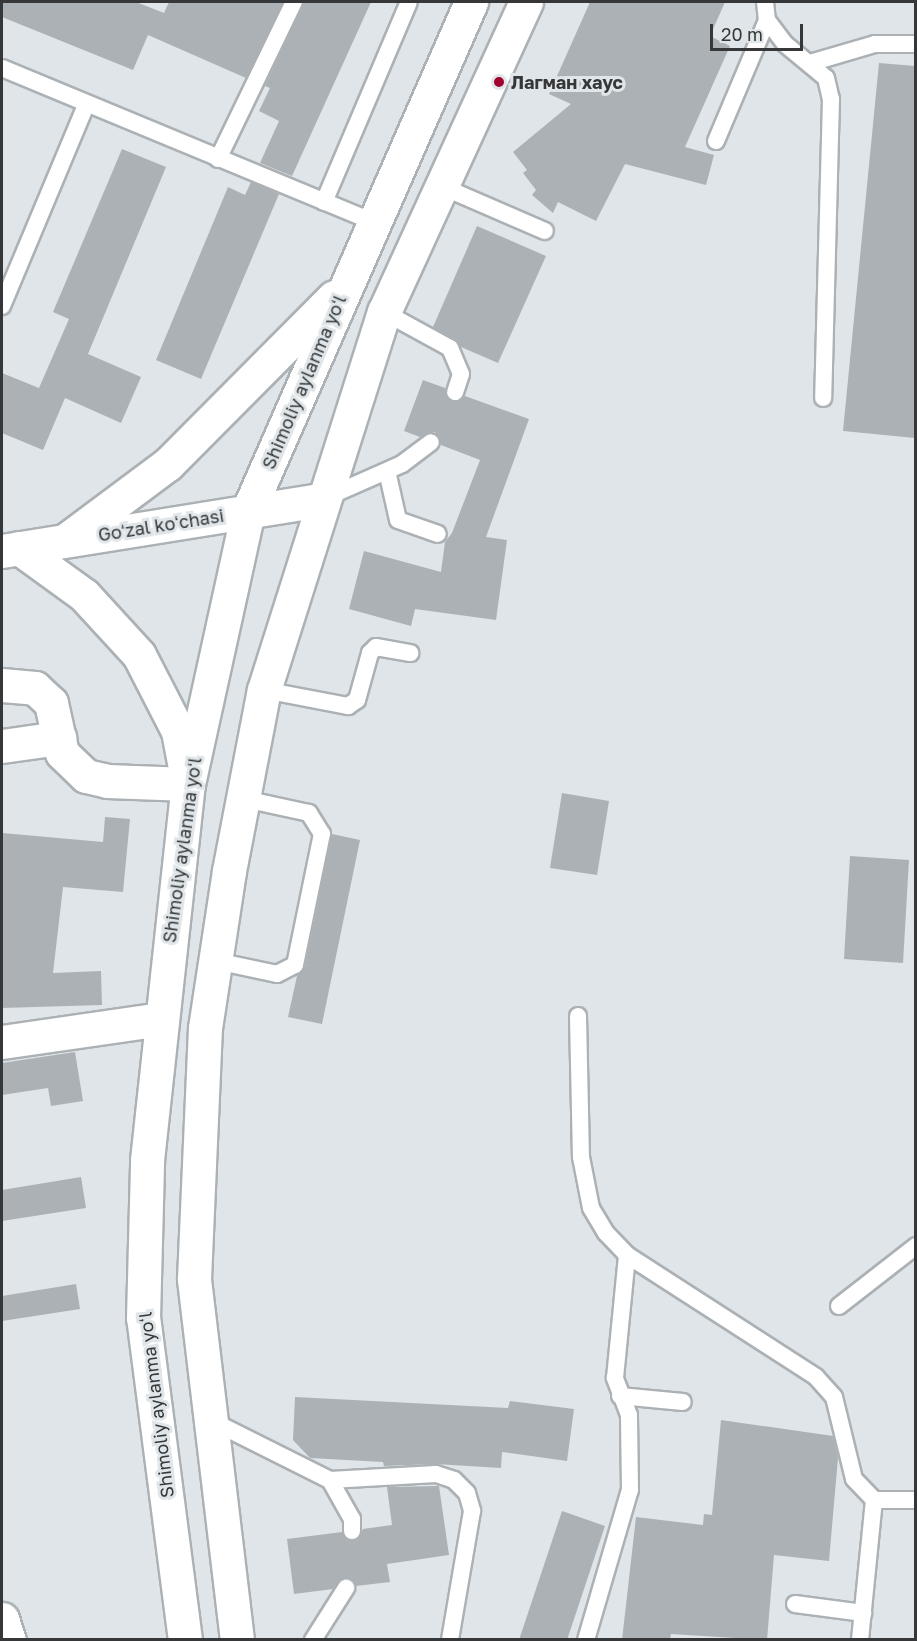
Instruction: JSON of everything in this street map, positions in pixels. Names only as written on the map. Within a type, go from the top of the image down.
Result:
[{"type":"main road","name":"Shimoliy aylanma yoʻl","points":[[185,1640],[143,1318],[147,1160],[188,784],[248,511],[372,221],[471,2]]},
{"type":"main road","points":[[237,1640],[194,1279],[205,1029],[244,799],[264,690],[321,500],[384,312],[526,2]]},
{"type":"main road","points":[[66,540],[168,464],[344,288]]},
{"type":"main road","name":"Goʻzal koʻchasi","points":[[10,549],[321,500]]},
{"type":"main road","points":[[2,685],[35,688],[51,703],[62,753],[86,776],[107,781],[188,784],[178,731],[139,655],[84,595],[10,549]]},
{"type":"main road","points":[[2,746],[59,738]]},
{"type":"main road","points":[[2,1042],[161,1018]]},
{"type":"main road","points":[[2,1619],[9,1640]]},
{"type":"lane","points":[[218,159],[294,2]]},
{"type":"lane","points":[[324,202],[409,2]]},
{"type":"lane","points":[[765,2],[767,20],[784,44],[826,78],[831,99],[823,398]]},
{"type":"lane","points":[[716,141],[767,20]]},
{"type":"lane","points":[[810,63],[875,44],[915,44]]},
{"type":"lane","points":[[2,68],[86,105],[372,221]]},
{"type":"lane","points":[[2,306],[86,105]]},
{"type":"lane","points":[[441,186],[545,231]]},
{"type":"lane","points":[[384,312],[450,348],[461,374],[455,392]]},
{"type":"lane","points":[[321,500],[420,455],[431,442]]},
{"type":"lane","points":[[387,471],[398,520],[438,534]]},
{"type":"lane","points":[[264,690],[348,706],[357,700],[370,653],[376,647],[410,653]]},
{"type":"lane","points":[[216,961],[277,974],[295,965],[322,834],[309,813],[244,799]]},
{"type":"lane","points":[[578,1016],[581,1157],[589,1198],[606,1233],[627,1255],[816,1377],[834,1397],[854,1479],[874,1500],[915,1500]]},
{"type":"lane","points":[[839,1306],[915,1246]]},
{"type":"lane","points":[[586,1640],[630,1491],[629,1415],[615,1378],[627,1255]]},
{"type":"lane","points":[[620,1396],[683,1402]]},
{"type":"lane","points":[[209,1419],[330,1480],[436,1474],[454,1480],[467,1493],[472,1511],[450,1640]]},
{"type":"lane","points":[[330,1480],[352,1518],[352,1531]]},
{"type":"lane","points":[[860,1640],[874,1500]]},
{"type":"lane","points":[[313,1640],[346,1588]]},
{"type":"lane","points":[[795,1604],[863,1613]]},
{"type":"building","points":[[2,2],[136,2],[164,13],[169,2],[283,2],[246,78],[148,35],[133,70],[2,17]]},
{"type":"building","points":[[304,2],[371,2],[292,176],[260,163],[279,121],[259,111],[270,88],[265,86]]},
{"type":"building","points":[[590,2],[725,2],[710,36],[730,46],[685,147],[714,155],[706,185],[625,164],[596,221],[558,202],[553,213],[532,195],[536,190],[523,173],[527,170],[513,152],[571,104],[549,94]]},
{"type":"building","points":[[879,63],[915,66],[915,438],[843,431]]},
{"type":"building","points":[[122,149],[166,167],[88,354],[141,377],[121,423],[65,398],[43,450],[2,433],[2,373],[39,388],[69,319],[53,312]]},
{"type":"building","points":[[251,182],[279,194],[201,379],[156,360],[228,187],[245,195]]},
{"type":"building","points":[[477,226],[546,256],[498,363],[461,347],[433,327]]},
{"type":"building","points":[[423,380],[445,388],[451,402],[465,396],[529,419],[486,537],[507,540],[496,620],[415,609],[411,626],[349,609],[364,551],[441,572],[445,542],[452,533],[480,460],[441,445],[435,432],[420,437],[404,431]]},
{"type":"building","points":[[562,793],[609,801],[597,875],[550,868]]},
{"type":"building","points":[[105,817],[130,819],[123,892],[63,887],[53,973],[101,971],[102,1005],[2,1008],[2,833],[103,842]]},
{"type":"building","points":[[332,834],[360,840],[322,1024],[288,1017],[297,976],[305,967]]},
{"type":"building","points":[[850,856],[909,860],[903,963],[844,959]]},
{"type":"building","points":[[75,1052],[83,1101],[51,1106],[48,1088],[2,1095],[2,1063]]},
{"type":"building","points":[[81,1177],[86,1208],[2,1221],[2,1190]]},
{"type":"building","points":[[76,1284],[80,1309],[2,1321],[2,1296]]},
{"type":"building","points":[[295,1397],[508,1408],[510,1401],[574,1409],[567,1461],[502,1452],[501,1468],[435,1464],[384,1466],[383,1462],[310,1458],[293,1440]]},
{"type":"building","points":[[721,1420],[833,1436],[838,1458],[829,1561],[774,1555],[767,1640],[671,1634],[670,1640],[622,1640],[636,1517],[703,1525],[704,1514],[712,1515]]},
{"type":"building","points":[[439,1486],[449,1555],[387,1564],[390,1582],[356,1586],[346,1578],[333,1589],[294,1594],[287,1539],[342,1532],[347,1540],[357,1540],[363,1529],[392,1525],[387,1487]]},
{"type":"building","points":[[562,1511],[605,1526],[567,1640],[519,1640]]},
{"type":"place","name":"Лагман хаус","points":[[499,82]]}]
